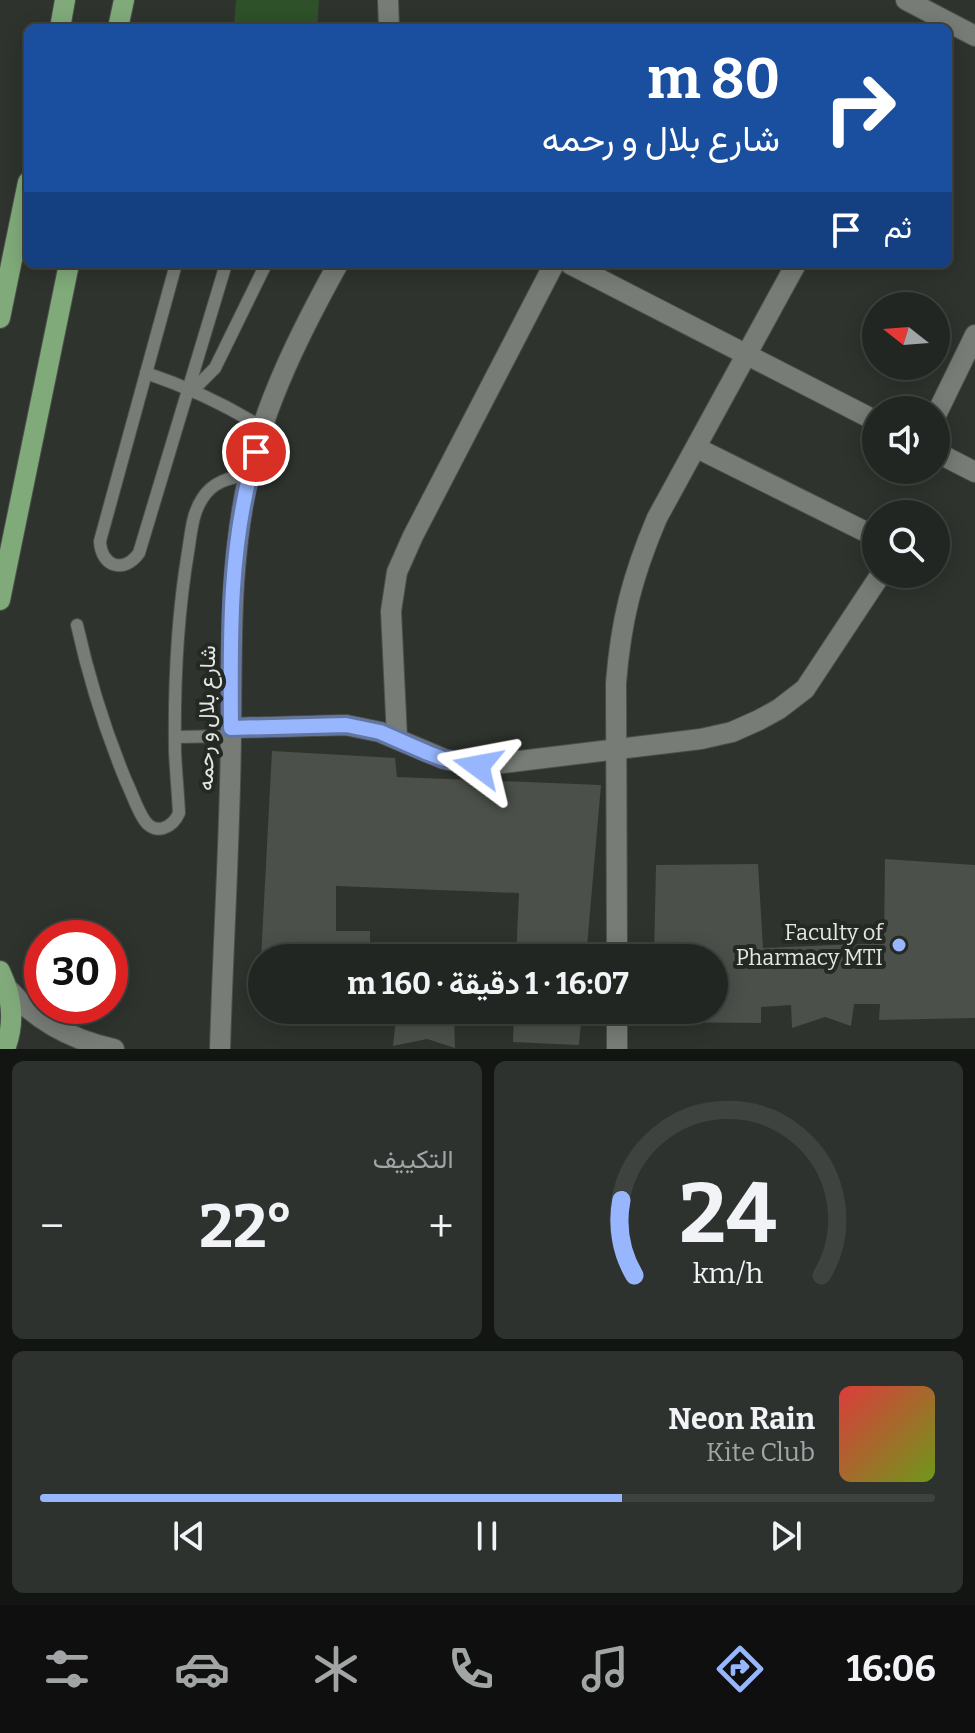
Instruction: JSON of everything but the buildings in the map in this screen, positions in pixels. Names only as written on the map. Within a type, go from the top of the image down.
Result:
[{"type":"main road","points":[[61,24],[65,0]]},
{"type":"main road","points":[[119,24],[124,0]]},
{"type":"main road","points":[[0,318],[24,201]]},
{"type":"main road","points":[[0,600],[68,268]]},
{"type":"main road","points":[[4,980],[11,1006],[11,1024],[5,1049]]},
{"type":"street","points":[[388,0],[389,24]]},
{"type":"street","points":[[906,0],[951,24]]},
{"type":"street","points":[[952,24],[975,36]]},
{"type":"street","name":"شارع بلال و رحمه","points":[[220,1049],[233,573],[249,475],[263,428],[289,358],[336,268]]},
{"type":"street","points":[[397,738],[391,630],[397,572],[552,268]]},
{"type":"street","points":[[578,268],[862,414]]},
{"type":"street","points":[[617,944],[616,683],[628,599],[640,558],[657,518],[794,268]]},
{"type":"street","points":[[945,396],[975,335]]},
{"type":"street","points":[[697,448],[862,530]]},
{"type":"street","points":[[950,459],[975,472]]},
{"type":"street","points":[[231,732],[346,725],[380,732],[444,759],[478,766],[701,739],[732,732],[779,709],[805,689],[872,588]]},
{"type":"street","points":[[4,980],[33,1013],[62,1032],[114,1049]]},
{"type":"street","points":[[617,1024],[617,1049]]},
{"type":"lane","points":[[175,268],[100,541],[100,551],[114,565],[133,561],[139,553],[225,268]]},
{"type":"lane","points":[[188,388],[199,384],[215,368],[264,268]]},
{"type":"lane","points":[[146,373],[188,388],[263,428]]},
{"type":"lane","points":[[77,625],[94,693],[145,821],[152,827],[168,827],[179,813],[175,737],[177,659],[180,610],[195,514],[202,498],[215,485],[231,477],[249,475]]},
{"type":"lane","points":[[175,737],[231,732]]},
{"type":"green space","points":[[236,0],[319,0],[317,24],[234,24]]},
{"type":"place","name":"Faculty of Pharmacy MTI","points":[[899,945]]},
{"type":"route","points":[[256,452],[249,475],[233,573],[231,728],[346,725],[380,732],[444,759],[478,766]]}]
